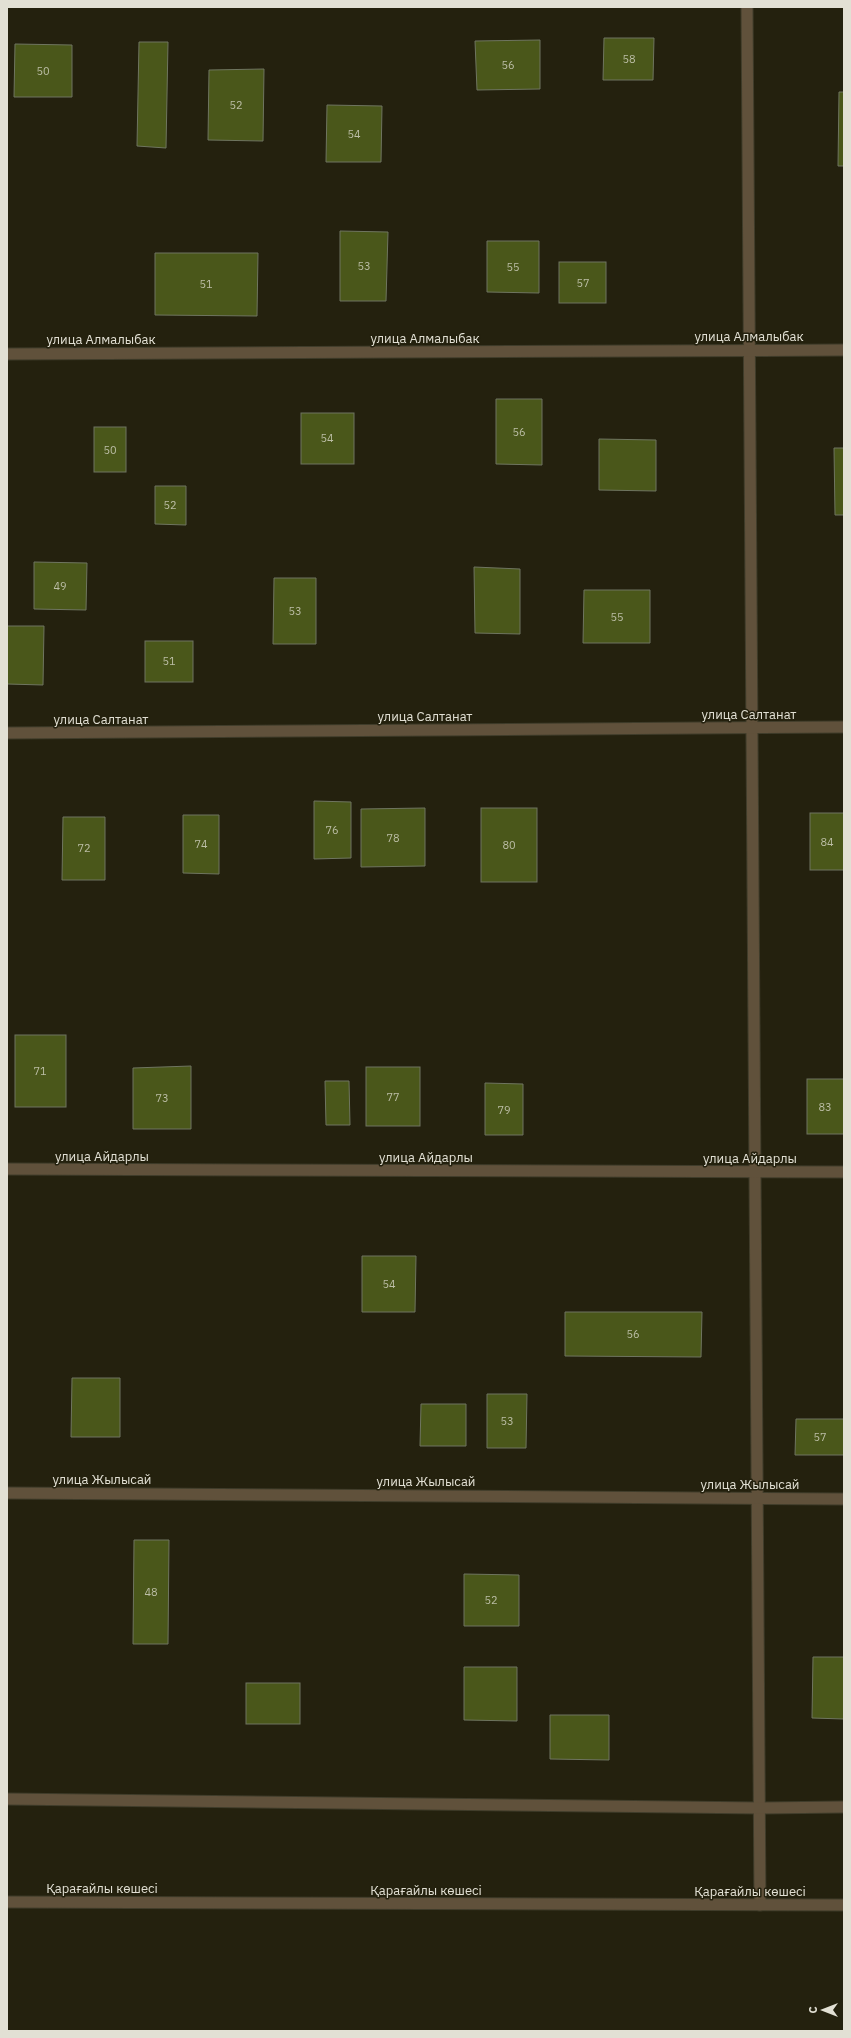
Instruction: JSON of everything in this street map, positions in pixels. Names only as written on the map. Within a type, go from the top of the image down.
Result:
[{"type":"street","points":[[747,7],[760,1905]]},
{"type":"street","name":"улица Алмалыбак","points":[[7,354],[844,350]]},
{"type":"street","name":"улица Салтанат","points":[[7,733],[844,727]]},
{"type":"street","name":"улица Айдарлы","points":[[7,1169],[844,1172]]},
{"type":"street","name":"улица Жылысай","points":[[7,1493],[844,1498]]},
{"type":"street","points":[[7,1799],[760,1808],[844,1807]]},
{"type":"street","name":"Қарағайлы көшесі","points":[[7,1902],[844,1905]]},
{"type":"building","points":[[604,38],[654,38],[653,80],[603,80]]},
{"type":"building","points":[[540,40],[540,89],[477,90],[475,41]]},
{"type":"building","points":[[139,42],[168,42],[166,148],[137,146]]},
{"type":"building","points":[[15,44],[72,45],[72,97],[14,97]]},
{"type":"building","points":[[264,69],[263,141],[208,140],[209,70]]},
{"type":"building","points":[[839,92],[844,92],[844,166],[838,166]]},
{"type":"building","points":[[327,105],[382,106],[381,162],[326,162]]},
{"type":"building","points":[[340,231],[388,232],[386,301],[340,301]]},
{"type":"building","points":[[487,241],[539,241],[539,293],[487,292]]},
{"type":"building","points":[[155,253],[258,253],[257,316],[155,315]]},
{"type":"building","points":[[559,262],[606,262],[606,303],[559,303]]},
{"type":"building","points":[[496,399],[542,399],[542,465],[496,464]]},
{"type":"building","points":[[301,413],[354,413],[354,464],[301,464]]},
{"type":"building","points":[[94,427],[126,427],[126,472],[94,472]]},
{"type":"building","points":[[599,439],[656,440],[656,491],[599,490]]},
{"type":"building","points":[[834,448],[844,448],[844,515],[835,515]]},
{"type":"building","points":[[155,486],[186,486],[186,525],[155,524]]},
{"type":"building","points":[[34,562],[87,563],[86,610],[34,609]]},
{"type":"building","points":[[474,567],[520,569],[520,634],[475,633]]},
{"type":"building","points":[[274,578],[316,578],[316,644],[273,644]]},
{"type":"building","points":[[584,590],[650,590],[650,643],[583,643]]},
{"type":"building","points":[[7,626],[44,626],[43,685],[7,684]]},
{"type":"building","points":[[145,641],[193,641],[193,682],[145,682]]},
{"type":"building","points":[[314,801],[351,802],[351,858],[314,859]]},
{"type":"building","points":[[425,808],[425,866],[361,867],[361,809]]},
{"type":"building","points":[[481,808],[537,808],[537,882],[481,882]]},
{"type":"building","points":[[810,813],[844,813],[844,870],[810,870]]},
{"type":"building","points":[[183,815],[219,815],[219,874],[183,873]]},
{"type":"building","points":[[63,817],[105,817],[105,880],[62,880]]},
{"type":"building","points":[[15,1035],[66,1035],[66,1107],[15,1107]]},
{"type":"building","points":[[191,1066],[191,1129],[133,1129],[133,1068]]},
{"type":"building","points":[[366,1067],[420,1067],[420,1126],[366,1126]]},
{"type":"building","points":[[807,1079],[844,1079],[844,1134],[807,1134]]},
{"type":"building","points":[[325,1081],[349,1081],[350,1125],[326,1125]]},
{"type":"building","points":[[485,1083],[523,1084],[523,1135],[485,1135]]},
{"type":"building","points":[[362,1256],[416,1256],[415,1312],[362,1312]]},
{"type":"building","points":[[565,1312],[702,1312],[701,1357],[565,1356]]},
{"type":"building","points":[[72,1378],[120,1378],[120,1437],[71,1437]]},
{"type":"building","points":[[487,1394],[527,1394],[526,1448],[487,1448]]},
{"type":"building","points":[[421,1404],[466,1404],[466,1446],[420,1446]]},
{"type":"building","points":[[796,1419],[844,1419],[844,1455],[795,1455]]},
{"type":"building","points":[[134,1540],[169,1540],[168,1644],[133,1644]]},
{"type":"building","points":[[464,1574],[519,1575],[519,1626],[464,1626]]},
{"type":"building","points":[[813,1657],[844,1657],[844,1719],[812,1718]]},
{"type":"building","points":[[464,1667],[517,1667],[517,1721],[464,1720]]},
{"type":"building","points":[[246,1683],[300,1683],[300,1724],[246,1724]]},
{"type":"building","points":[[550,1715],[609,1715],[609,1760],[550,1759]]}]
